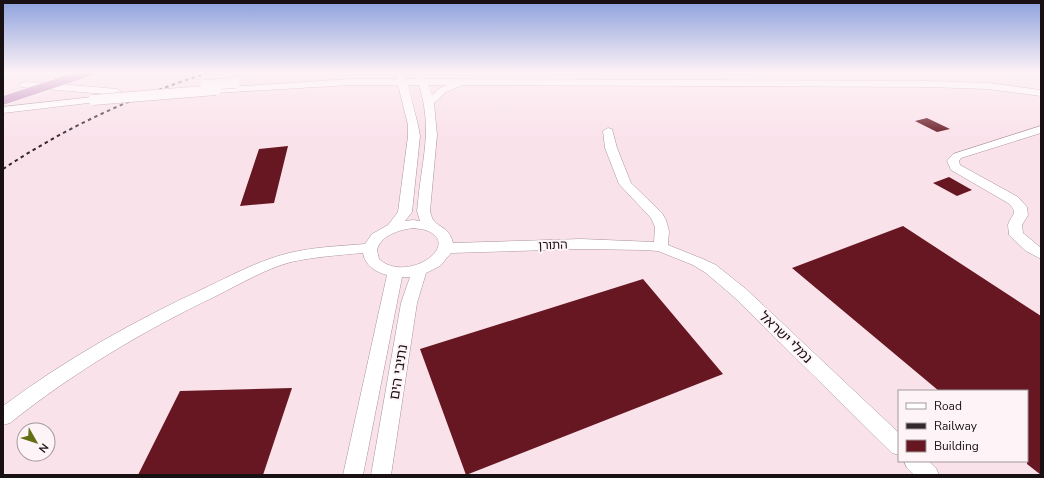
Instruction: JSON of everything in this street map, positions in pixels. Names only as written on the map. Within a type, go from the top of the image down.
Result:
[{"type":"highway","points":[[3,101],[16,94]]},
{"type":"street","points":[[3,110],[48,104],[163,94]]},
{"type":"street","points":[[399,94],[409,110]]},
{"type":"street","points":[[394,227],[405,212],[410,181],[414,136],[405,94]]},
{"type":"street","points":[[427,94],[429,102],[432,134],[424,208],[425,217],[430,226]]},
{"type":"street","points":[[429,102],[438,94]]},
{"type":"street","points":[[1041,129],[957,156],[952,161],[955,167],[1013,200],[1020,207],[1021,215],[1015,225],[1016,234],[1031,248],[1041,254]]},
{"type":"street","points":[[608,131],[611,148],[624,184],[657,216],[661,222],[664,232],[660,247]]},
{"type":"street","points":[[413,224],[430,226],[438,230],[446,241],[446,248],[438,261],[419,271],[407,273],[395,272],[378,266],[373,261],[370,254],[371,248],[379,236],[394,227],[413,224]]},
{"type":"street","name":"התורן","points":[[446,248],[580,244],[644,245],[660,247]]},
{"type":"street","name":"נמלי ישראל","points":[[660,247],[698,262],[728,282],[898,445]]},
{"type":"street","points":[[3,417],[20,403],[103,347],[198,297],[238,278],[288,259],[326,251],[371,248]]},
{"type":"street","name":"נתיבי הים","points":[[381,475],[409,303],[419,271]]},
{"type":"street","name":"נתיבי הים","points":[[353,475],[395,272]]},
{"type":"street","points":[[915,462],[929,475]]},
{"type":"building","points":[[927,118],[950,129],[937,132],[915,121]]},
{"type":"building","points":[[288,146],[274,203],[240,206],[259,149]]},
{"type":"building","points":[[949,177],[972,190],[957,196],[933,183]]},
{"type":"building","points":[[903,226],[1041,316],[1041,475],[1027,464],[1028,390],[938,390],[792,268]]},
{"type":"building","points":[[643,279],[723,374],[466,475],[420,349]]},
{"type":"building","points":[[292,388],[263,475],[138,475],[180,391]]},
{"type":"railway","points":[[3,169],[78,125],[129,101],[147,94]]}]
